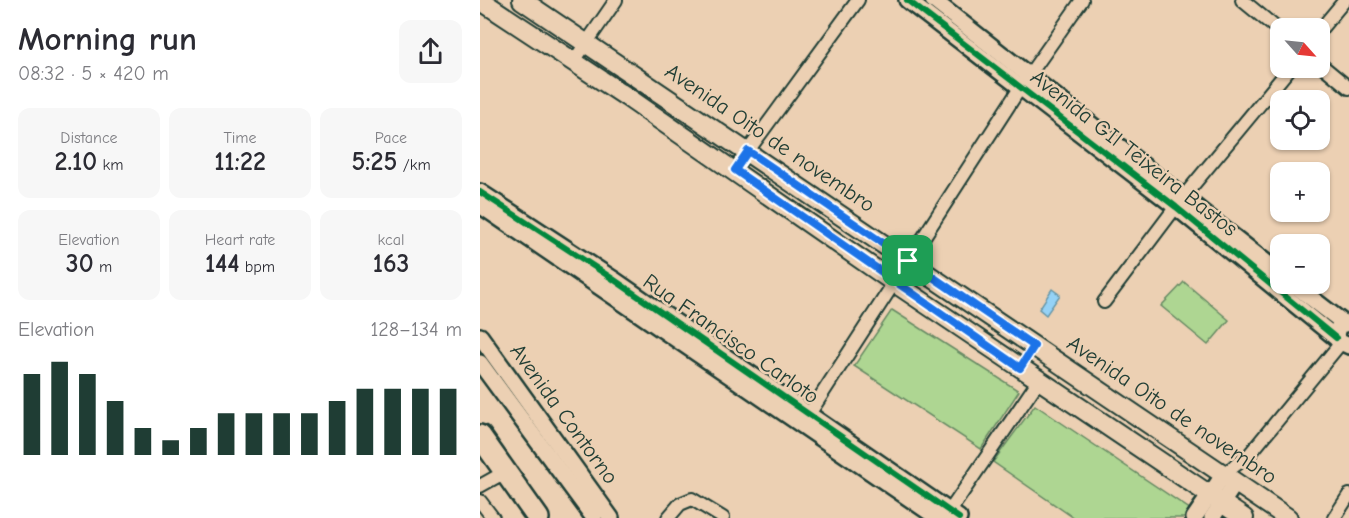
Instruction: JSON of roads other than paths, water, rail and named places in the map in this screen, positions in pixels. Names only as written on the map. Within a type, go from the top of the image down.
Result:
[{"type":"highway","points":[[480,436],[538,518]]},
{"type":"main road","name":"Avenida Oito de novembro","points":[[480,0],[735,170],[895,283],[1039,380],[1215,506],[1244,518]]},
{"type":"main road","name":"Avenida Oito de novembro","points":[[522,0],[1288,518]]},
{"type":"main road","points":[[627,97],[640,78]]},
{"type":"main road","points":[[796,214],[809,193]]},
{"type":"main road","points":[[1020,368],[1034,346]]},
{"type":"street","points":[[574,61],[616,0]]},
{"type":"street","points":[[735,170],[858,0]]},
{"type":"street","name":"Avenida GIl Teixeira Bastos","points":[[907,0],[1025,82]]},
{"type":"street","name":"Avenida GIl Teixeira Bastos","points":[[933,0],[1025,82],[1113,152],[1270,266]]},
{"type":"street","points":[[806,420],[1025,82],[1082,0]]},
{"type":"street","points":[[1242,0],[1270,23]]},
{"type":"street","points":[[1330,18],[1345,0]]},
{"type":"street","points":[[1330,72],[1349,88]]},
{"type":"street","points":[[1104,302],[1180,202],[1282,78]]},
{"type":"street","name":"Rua Francisco Carloto","points":[[480,192],[561,253],[948,516]]},
{"type":"street","name":"Avenida GIl Teixeira Bastos","points":[[1180,202],[1344,345]]},
{"type":"street","name":"Rua Francisco Carloto","points":[[480,205],[561,253]]},
{"type":"street","points":[[1194,518],[1215,506],[1230,478],[1344,345],[1337,331],[1348,324],[1307,294]]},
{"type":"street","name":"Avenida Contorno","points":[[480,336],[611,518]]},
{"type":"street","name":"Avenida Contorno","points":[[480,363],[594,518]]},
{"type":"street","points":[[948,516],[1039,380]]},
{"type":"street","points":[[480,486],[506,472]]},
{"type":"street","points":[[1334,518],[1349,495]]},
{"type":"street","points":[[668,518],[680,504],[692,499],[723,518]]},
{"type":"street","points":[[480,501],[493,518]]},
{"type":"water","points":[[1052,289],[1060,295],[1046,315],[1039,309]]}]
